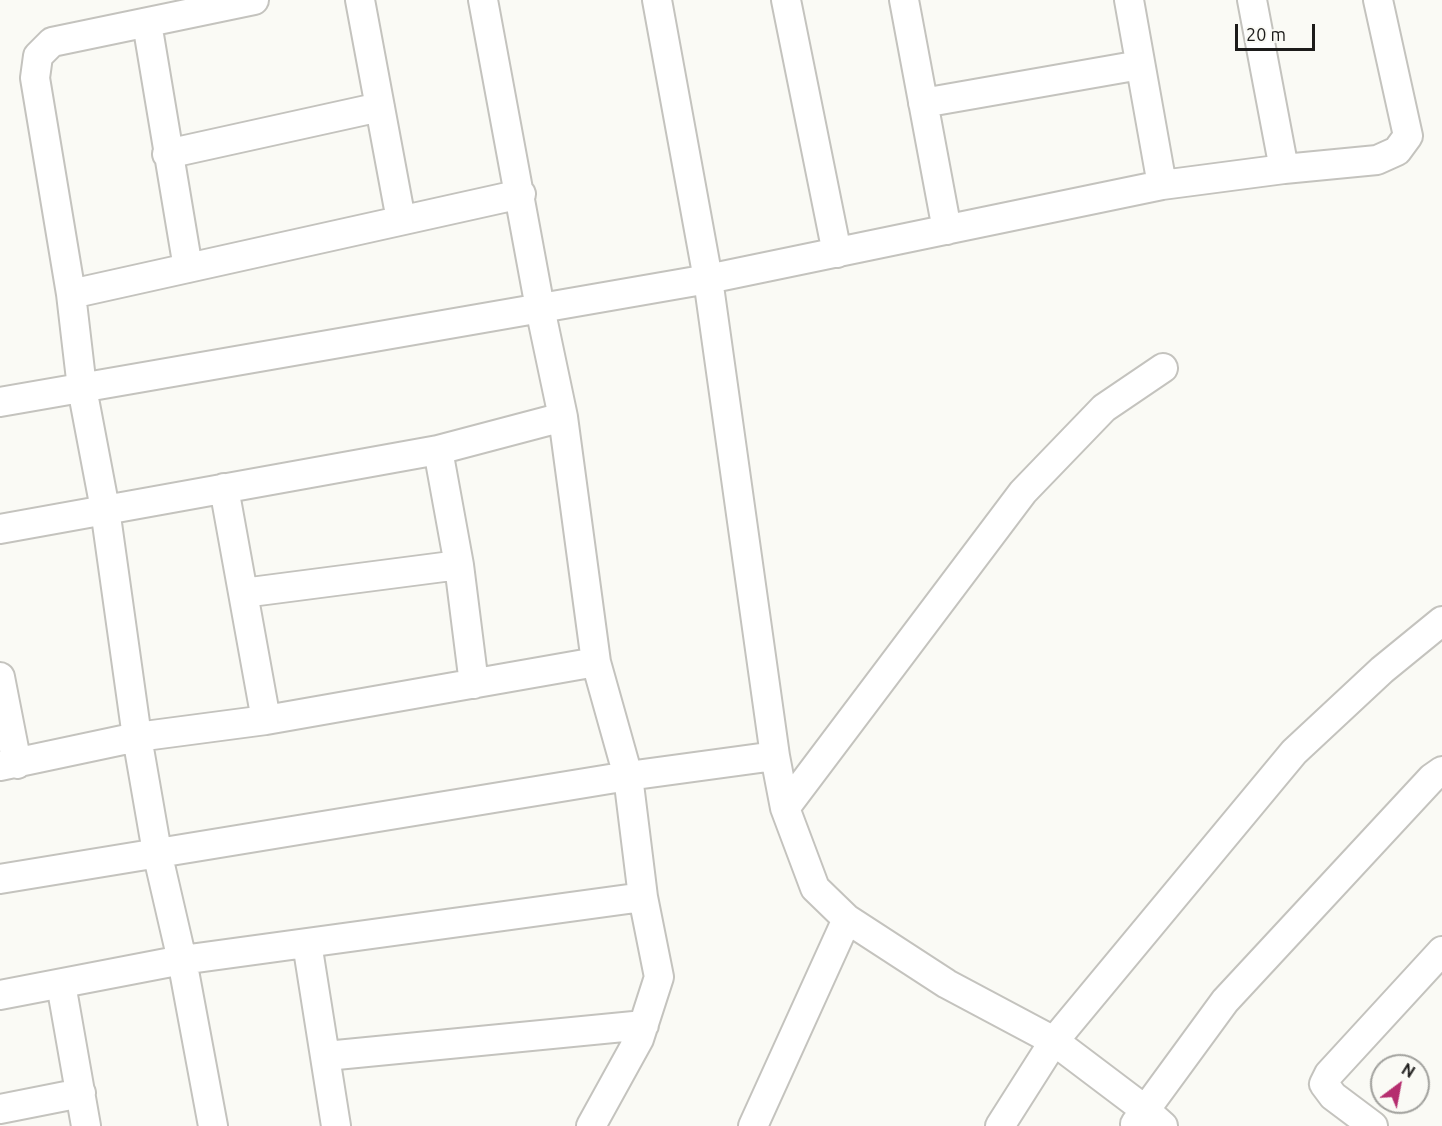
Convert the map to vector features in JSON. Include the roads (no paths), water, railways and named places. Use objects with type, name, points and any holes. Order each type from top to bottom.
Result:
[{"type":"street","points":[[213,1126],[182,960],[157,852],[136,737],[105,509],[82,388],[71,294],[35,78],[38,56],[52,42],[254,0]]},
{"type":"street","points":[[360,0],[401,220]]},
{"type":"street","points":[[483,0],[540,308],[563,417],[596,662],[628,776],[643,897],[659,977],[639,1039],[591,1126]]},
{"type":"street","points":[[657,0],[708,279],[775,756],[785,808],[815,888],[848,919],[947,984],[1054,1041],[1147,1120],[1225,1001],[1432,778],[1442,771]]},
{"type":"street","points":[[786,0],[837,254]]},
{"type":"street","points":[[904,0],[947,231]]},
{"type":"street","points":[[1129,0],[1162,185]]},
{"type":"street","points":[[1252,0],[1284,169]]},
{"type":"street","points":[[0,402],[708,279],[1162,185],[1284,169],[1377,160],[1397,151],[1408,136],[1378,0]]},
{"type":"street","points":[[147,23],[167,154],[188,268]]},
{"type":"street","points":[[923,103],[1140,64]]},
{"type":"street","points":[[167,154],[380,107]]},
{"type":"street","points":[[71,294],[520,194]]},
{"type":"street","points":[[785,808],[1023,492],[1104,408],[1163,368]]},
{"type":"street","points":[[0,529],[438,450],[563,417]]},
{"type":"street","points":[[438,450],[459,565],[474,684]]},
{"type":"street","points":[[224,488],[266,720]]},
{"type":"street","points":[[243,593],[459,565]]},
{"type":"street","points":[[1000,1126],[1054,1041],[1294,752],[1382,670],[1442,621]]},
{"type":"street","points":[[0,677],[8,765],[136,737],[266,720],[596,662]]},
{"type":"street","points":[[0,879],[628,776],[775,756]]},
{"type":"street","points":[[0,994],[182,960],[643,897]]},
{"type":"street","points":[[753,1126],[848,919]]},
{"type":"street","points":[[307,943],[336,1126]]},
{"type":"street","points":[[1373,1126],[1333,1096],[1324,1084],[1329,1074],[1442,951]]},
{"type":"street","points":[[61,984],[86,1126]]},
{"type":"street","points":[[326,1056],[644,1025]]},
{"type":"street","points":[[0,1109],[81,1093]]}]
